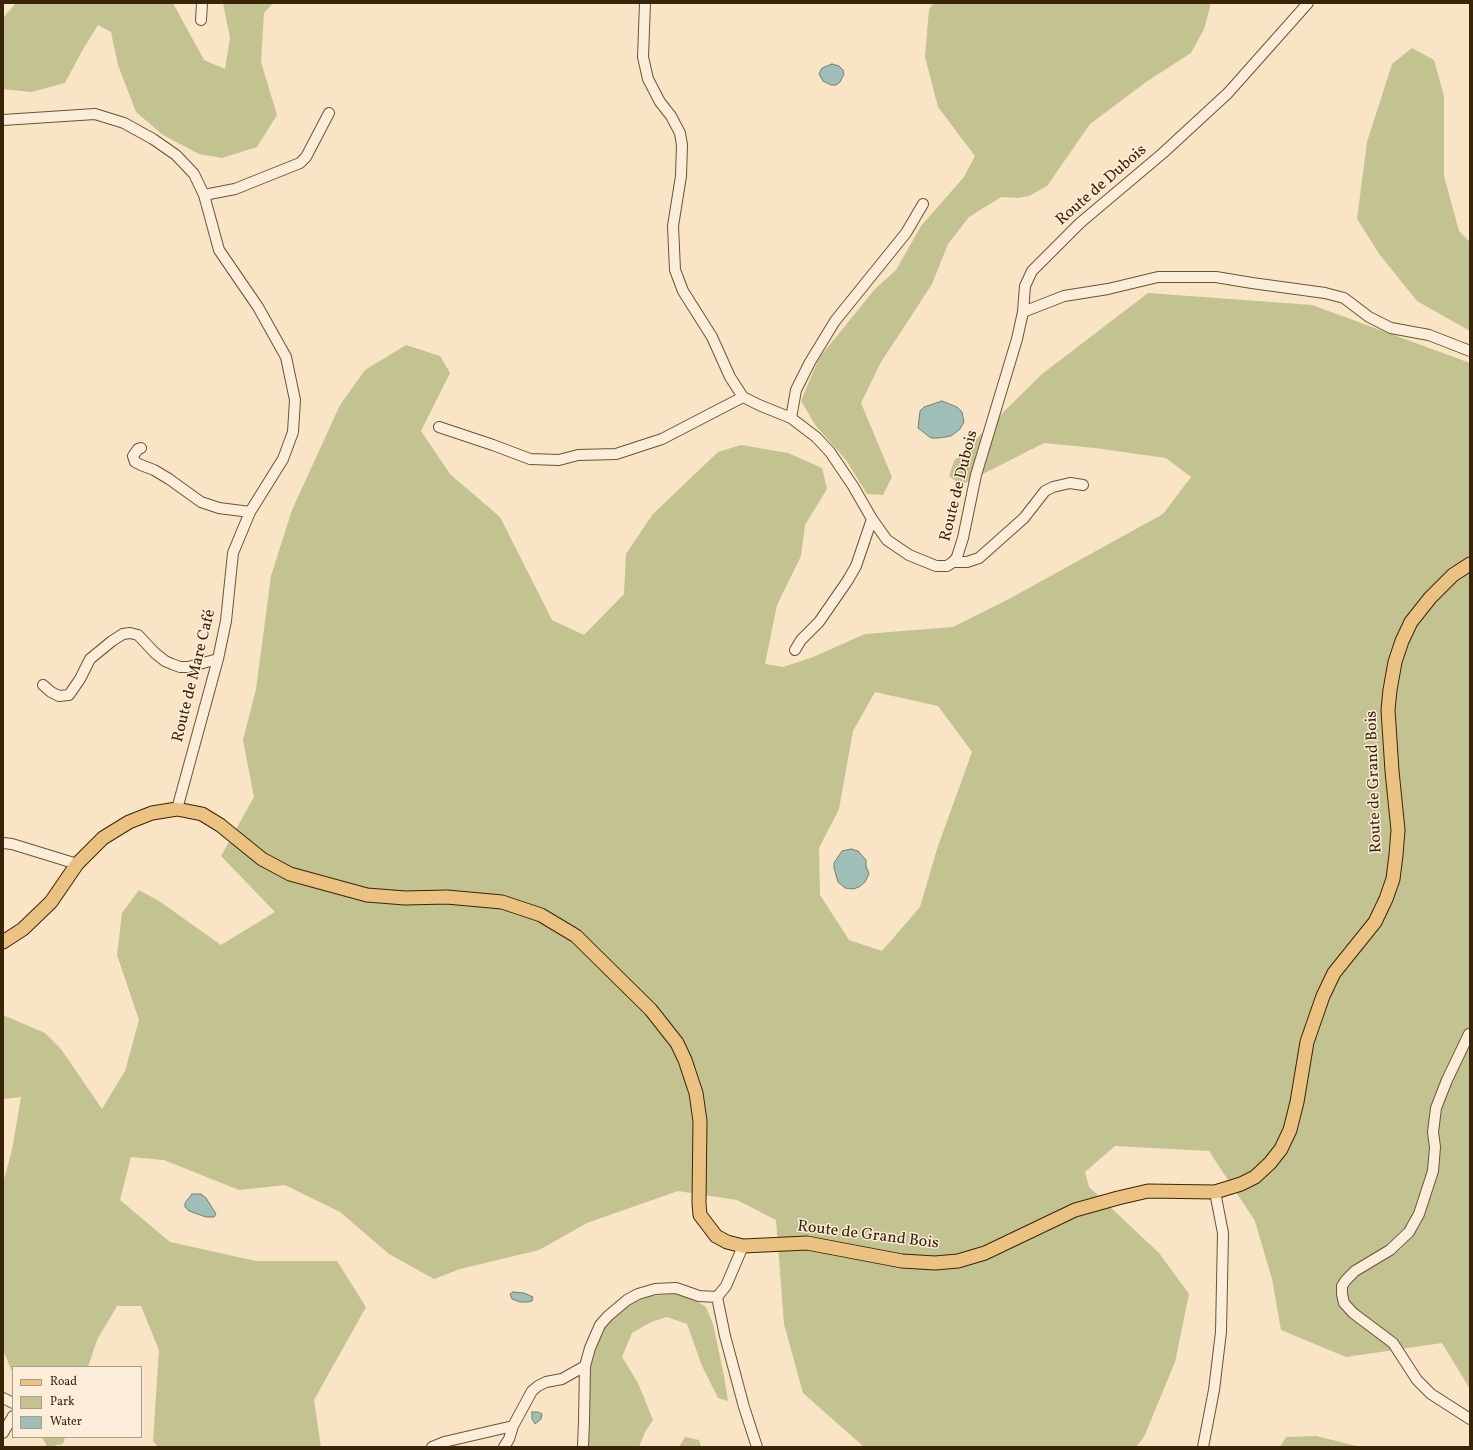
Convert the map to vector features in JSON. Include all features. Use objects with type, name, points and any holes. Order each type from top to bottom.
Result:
[{"type":"main road","name":"Route de Grand Bois","points":[[3,942],[22,929],[51,902],[77,864],[103,838],[129,822],[152,813],[177,809],[202,814],[220,825],[262,859],[290,874],[367,895],[502,902],[541,915],[576,936],[651,1010],[677,1043],[685,1060],[696,1093],[700,1121],[700,1216],[716,1236],[727,1242],[743,1246],[806,1243],[902,1261],[935,1264],[958,1261],[986,1253],[1075,1210],[1118,1198],[1148,1191],[1215,1192],[1241,1184],[1255,1177],[1270,1163],[1281,1149],[1290,1130],[1297,1102],[1307,1042],[1323,996],[1334,973],[1375,922],[1386,899],[1393,879],[1398,830],[1388,710],[1395,662],[1402,641],[1411,622],[1430,598],[1453,575],[1470,564]]},
{"type":"street","points":[[201,20],[202,3]]},
{"type":"street","points":[[439,427],[530,459],[559,460],[578,455],[616,454],[662,439],[743,397],[730,377],[712,337],[683,291],[675,270],[673,226],[681,176],[682,145],[680,133],[671,116],[660,102],[648,79],[643,57],[645,3]]},
{"type":"street","name":"Route de Dubois","points":[[743,397],[791,418],[816,437],[830,452],[887,540],[909,555],[936,566],[948,566],[957,557],[963,538],[976,475],[1017,339],[1023,312],[1025,286],[1032,270],[1080,223],[1163,153],[1228,93],[1308,3]]},
{"type":"street","points":[[204,195],[235,189],[300,163],[306,157],[329,113]]},
{"type":"street","name":"Route de Mare Café","points":[[3,120],[95,114],[124,123],[153,139],[176,155],[194,174],[204,195],[219,250],[258,307],[286,357],[295,400],[293,432],[283,459],[250,512],[233,554],[226,621],[218,659],[177,809]]},
{"type":"street","points":[[791,418],[796,390],[810,362],[835,321],[906,233],[923,204]]},
{"type":"street","points":[[1023,312],[1064,296],[1158,277],[1216,277],[1325,293],[1344,298],[1369,317],[1391,328],[1424,334],[1470,351]]},
{"type":"street","points":[[141,448],[138,449],[133,456],[136,462],[169,479],[201,502],[219,508],[250,512]]},
{"type":"street","points":[[953,562],[967,562],[979,558],[1024,518],[1045,491],[1053,487],[1070,483],[1083,485]]},
{"type":"street","points":[[795,650],[836,598],[853,570],[861,554],[872,519]]},
{"type":"street","points":[[43,685],[51,692],[59,696],[68,695],[80,679],[90,659],[112,641],[124,634],[130,633],[138,635],[165,661],[180,667],[188,667],[218,659]]},
{"type":"street","points":[[3,843],[12,844],[77,864]]},
{"type":"street","points":[[1469,1034],[1447,1080],[1436,1108],[1433,1132],[1435,1147],[1434,1171],[1419,1214],[1409,1232],[1390,1250],[1355,1272],[1346,1280],[1342,1286],[1342,1294],[1344,1303],[1354,1313],[1393,1343],[1417,1380],[1431,1394],[1470,1419]]},
{"type":"street","points":[[1203,1447],[1214,1390],[1221,1332],[1223,1233],[1215,1192]]},
{"type":"street","points":[[717,1297],[726,1286],[743,1246]]},
{"type":"street","points":[[583,1447],[585,1366],[590,1348],[600,1325],[627,1300],[638,1294],[654,1289],[676,1288],[699,1296],[717,1297]]},
{"type":"street","points":[[717,1297],[725,1336],[744,1407],[757,1447]]},
{"type":"street","points":[[504,1447],[509,1439],[513,1426],[532,1391],[546,1382],[562,1379],[585,1366]]},
{"type":"street","points":[[3,1398],[12,1402]]},
{"type":"street","points":[[3,1433],[12,1418]]},
{"type":"street","points":[[432,1447],[444,1442],[513,1426]]},
{"type":"green space","points":[[16,3],[174,3],[204,60],[225,69],[230,38],[223,3],[273,3],[264,13],[261,62],[277,115],[257,147],[222,158],[199,154],[163,135],[136,112],[118,65],[111,32],[98,25],[65,83],[31,92],[3,89],[3,18]]},
{"type":"green space","points":[[934,3],[1211,3],[1204,29],[1191,53],[1146,82],[1090,124],[1047,186],[1029,196],[1018,198],[1001,197],[969,217],[948,244],[932,284],[881,362],[861,403],[892,477],[883,495],[867,494],[846,460],[816,426],[801,401],[819,358],[875,289],[896,270],[921,226],[964,177],[975,156],[938,107],[925,57],[929,9]]},
{"type":"green space","points":[[1412,48],[1434,60],[1444,96],[1444,176],[1459,231],[1470,242],[1470,331],[1417,301],[1380,255],[1357,219],[1367,142],[1392,64]]},
{"type":"green space","points":[[1148,293],[1312,305],[1470,363],[1470,1389],[1442,1343],[1346,1357],[1281,1330],[1272,1279],[1255,1221],[1209,1151],[1115,1146],[1085,1172],[1089,1187],[1159,1253],[1189,1294],[1175,1362],[1144,1437],[1136,1447],[864,1447],[803,1393],[784,1324],[776,1220],[737,1200],[678,1191],[587,1223],[539,1250],[460,1269],[434,1279],[389,1254],[340,1212],[285,1185],[239,1190],[164,1160],[131,1157],[120,1200],[170,1242],[256,1261],[337,1261],[366,1307],[314,1400],[321,1447],[158,1447],[153,1441],[159,1350],[141,1306],[117,1306],[97,1340],[88,1366],[12,1366],[12,1372],[3,1350],[3,1183],[12,1150],[21,1097],[3,1099],[3,1015],[45,1033],[61,1049],[102,1109],[125,1071],[139,1020],[117,955],[122,913],[139,890],[159,901],[221,945],[275,912],[221,856],[254,797],[243,740],[256,689],[271,576],[292,510],[340,405],[365,370],[406,345],[440,356],[450,373],[421,431],[450,474],[500,517],[552,620],[584,635],[624,594],[626,554],[653,514],[718,452],[741,445],[788,453],[822,468],[827,489],[805,525],[801,556],[777,605],[765,664],[783,667],[813,657],[865,634],[953,627],[1009,599],[1163,514],[1191,477],[1166,458],[1095,448],[1044,443],[961,485],[949,476],[954,461],[1042,374]],"holes":[[[875,692],[938,706],[972,752],[937,849],[920,907],[882,951],[849,940],[820,895],[819,848],[839,809],[853,731]]]},
{"type":"green space","points":[[675,1294],[695,1300],[706,1307],[713,1324],[728,1401],[718,1398],[702,1366],[687,1324],[667,1317],[651,1322],[632,1333],[622,1357],[638,1383],[653,1420],[645,1432],[639,1447],[586,1447],[587,1367],[596,1339],[607,1323],[630,1303],[650,1296]]},
{"type":"green space","points":[[1316,1436],[1361,1447],[1280,1447],[1286,1437]]},
{"type":"green space","points":[[685,1437],[699,1440],[701,1447],[679,1447]]},
{"type":"green space","points":[[42,1438],[65,1438],[63,1444],[47,1447]]},
{"type":"water","points":[[832,64],[839,66],[843,70],[844,74],[840,82],[836,85],[831,85],[823,81],[819,74],[822,68]]},
{"type":"water","points":[[942,401],[957,407],[962,412],[964,422],[960,429],[951,436],[931,438],[918,428],[920,411],[924,407]]},
{"type":"water","points":[[851,849],[858,851],[866,860],[866,866],[869,874],[865,882],[859,887],[853,889],[845,888],[838,882],[834,868],[834,863],[842,851]]},
{"type":"water","points":[[192,1194],[201,1194],[206,1198],[216,1214],[214,1217],[206,1217],[189,1211],[185,1207],[185,1203]]},
{"type":"water","points":[[513,1292],[524,1293],[533,1297],[532,1301],[520,1302],[512,1299],[510,1294]]},
{"type":"water","points":[[532,1412],[542,1414],[541,1419],[535,1424],[532,1419]]}]
